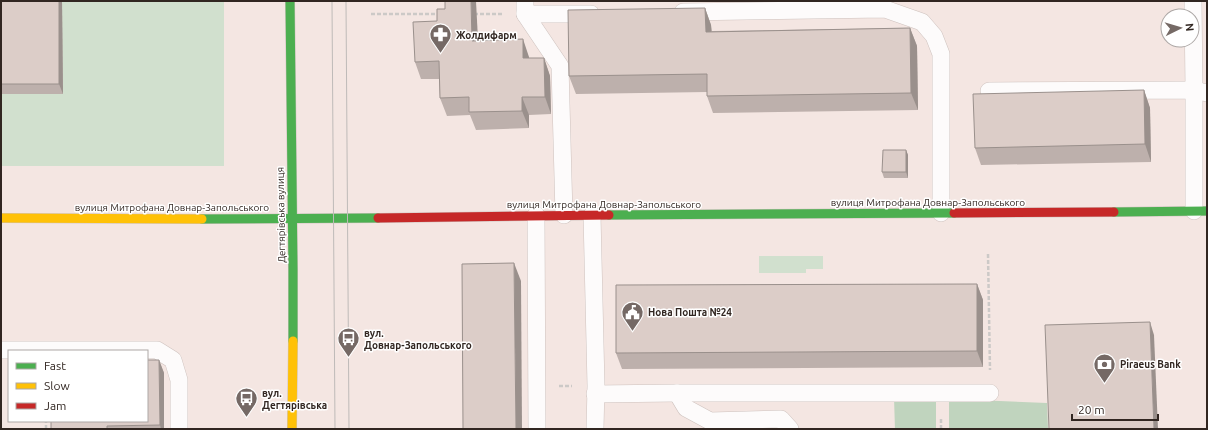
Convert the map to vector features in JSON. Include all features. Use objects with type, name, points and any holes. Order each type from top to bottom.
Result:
[{"type":"street","name":"Дегтярівська вулиця","points":[[290,1],[293,269],[292,429]]},
{"type":"street","name":"вулиця Митрофана Довнар-Запольського","points":[[1,218],[292,219],[536,215],[1200,211]]},
{"type":"lane","points":[[1193,1],[1201,91],[1200,211]]},
{"type":"lane","points":[[664,12],[885,5],[922,22],[934,36],[942,54],[941,213]]},
{"type":"lane","points":[[525,8],[609,13]]},
{"type":"lane","points":[[525,8],[560,66],[564,215]]},
{"type":"lane","points":[[989,91],[1201,91]]},
{"type":"lane","points":[[536,215],[537,429]]},
{"type":"lane","points":[[592,215],[595,429]]},
{"type":"lane","points":[[1,350],[157,350],[173,360],[179,380],[179,429]]},
{"type":"lane","points":[[595,390],[677,393],[990,393]]},
{"type":"lane","points":[[677,393],[686,408],[710,421],[781,419],[790,429]]},
{"type":"path","points":[[371,14],[444,14]]},
{"type":"path","points":[[988,254],[990,393]]},
{"type":"path","points":[[537,386],[595,390]]},
{"type":"green space","points":[[1,1],[224,1],[224,166],[1,166]]},
{"type":"green space","points":[[759,256],[823,256],[823,269],[806,269],[806,273],[759,273]]},
{"type":"green space","points":[[936,396],[936,429],[895,429],[894,398]]},
{"type":"green space","points":[[949,399],[1047,403],[1048,429],[949,429]]},
{"type":"building","points":[[1,1],[59,1],[59,84],[1,84]]},
{"type":"building","points":[[445,1],[471,1],[472,41],[523,39],[523,58],[544,58],[545,97],[522,97],[522,111],[469,112],[469,97],[440,98],[439,61],[415,62],[413,22],[437,21],[437,9],[445,9]]},
{"type":"building","points":[[705,8],[706,32],[910,28],[911,93],[707,96],[707,74],[569,76],[568,10]]},
{"type":"building","points":[[1144,90],[1145,144],[975,148],[973,94]]},
{"type":"building","points":[[883,150],[906,150],[906,172],[882,172]]},
{"type":"building","points":[[514,263],[516,429],[463,429],[462,264]]},
{"type":"building","points":[[977,284],[977,351],[616,353],[616,285]]},
{"type":"building","name":"Piraeus Bank","points":[[1150,322],[1154,429],[1049,429],[1045,325]]},
{"type":"building","points":[[148,360],[159,360],[160,425],[107,426],[107,429],[51,429],[51,422],[148,422]]},
{"type":"tram line","points":[[332,1],[335,429]]},
{"type":"tram line","points":[[346,1],[349,429]]},
{"type":"traffic: fast","points":[[290,1],[293,341]]},
{"type":"traffic: fast","points":[[1114,212],[1207,211]]},
{"type":"traffic: fast","points":[[609,215],[954,213]]},
{"type":"traffic: fast","points":[[202,219],[378,218]]},
{"type":"traffic: slow","points":[[1,218],[202,219]]},
{"type":"traffic: slow","points":[[292,429],[293,341]]},
{"type":"traffic: jam","points":[[954,213],[1114,212]]},
{"type":"traffic: jam","points":[[378,218],[609,215]]},
{"type":"place","name":"Жолдифарм","points":[[440,54]]},
{"type":"place","name":"Нова Пошта №24","points":[[632,332]]},
{"type":"place","name":"вул. Довнар-Запольського","points":[[348,358]]},
{"type":"place","name":"Piraeus Bank","points":[[1104,384]]},
{"type":"place","name":"вул. Дегтярівська","points":[[247,418]]}]
